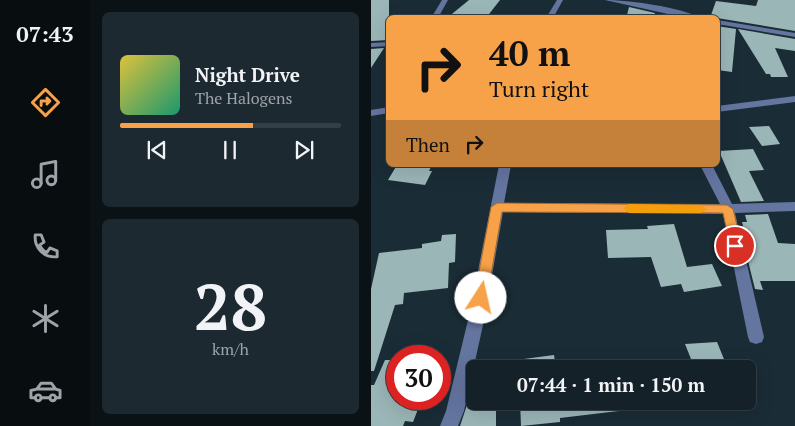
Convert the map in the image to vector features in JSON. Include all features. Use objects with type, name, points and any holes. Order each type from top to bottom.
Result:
[{"type":"street","points":[[436,15],[445,0]]},
{"type":"street","points":[[551,15],[560,0]]},
{"type":"street","points":[[608,0],[685,15]]},
{"type":"street","points":[[720,22],[795,35]]},
{"type":"street","points":[[371,45],[386,44]]},
{"type":"street","points":[[720,109],[795,99]]},
{"type":"street","points":[[371,113],[386,110]]},
{"type":"street","points":[[449,426],[455,411],[477,316],[505,167]]},
{"type":"street","points":[[707,167],[727,209],[756,337]]},
{"type":"street","points":[[497,207],[727,209],[795,206]]},
{"type":"building","points":[[371,0],[389,0],[389,15],[386,15],[386,40],[371,41]]},
{"type":"building","points":[[469,0],[500,0],[488,15],[451,15]]},
{"type":"building","points":[[758,0],[795,0],[795,31],[720,18],[720,15],[711,15],[716,1],[756,6]]},
{"type":"building","points":[[629,7],[655,13],[654,15],[627,15]]},
{"type":"building","points":[[720,26],[736,29],[732,72],[720,70]]},
{"type":"building","points":[[738,29],[795,39],[795,51],[775,48],[788,77],[771,77],[770,74],[766,74]]},
{"type":"building","points":[[384,48],[371,68],[371,49]]},
{"type":"building","points":[[769,126],[780,144],[762,146],[749,127]]},
{"type":"building","points":[[753,149],[764,170],[749,171],[764,201],[741,202],[720,151]]},
{"type":"building","points":[[396,167],[431,167],[429,171],[432,171],[425,185],[388,180]]},
{"type":"building","points":[[768,214],[778,243],[795,244],[795,281],[760,281],[763,290],[755,289],[745,249],[749,249],[742,222],[747,222],[745,215]]},
{"type":"building","points":[[674,224],[687,267],[712,264],[722,286],[684,292],[681,284],[661,287],[651,257],[608,258],[606,230],[648,229],[647,226]]},
{"type":"building","points":[[456,234],[455,262],[449,263],[448,288],[404,293],[403,304],[395,305],[374,371],[371,371],[371,289],[379,253],[422,248],[422,244],[441,241],[442,235]]},
{"type":"building","points":[[717,342],[724,360],[691,360],[685,344]]},
{"type":"building","points":[[554,355],[555,360],[516,360]]},
{"type":"building","points":[[386,360],[386,410],[418,410],[413,422],[405,421],[403,426],[371,426],[371,385],[374,385]]},
{"type":"building","points":[[466,408],[466,410],[496,410],[496,426],[460,426]]},
{"type":"building","points":[[520,410],[627,410],[560,418],[560,422],[521,426]]},
{"type":"slow traffic","points":[[629,208],[701,209]]},
{"type":"route","points":[[481,298],[497,207],[727,209],[735,246]]}]
